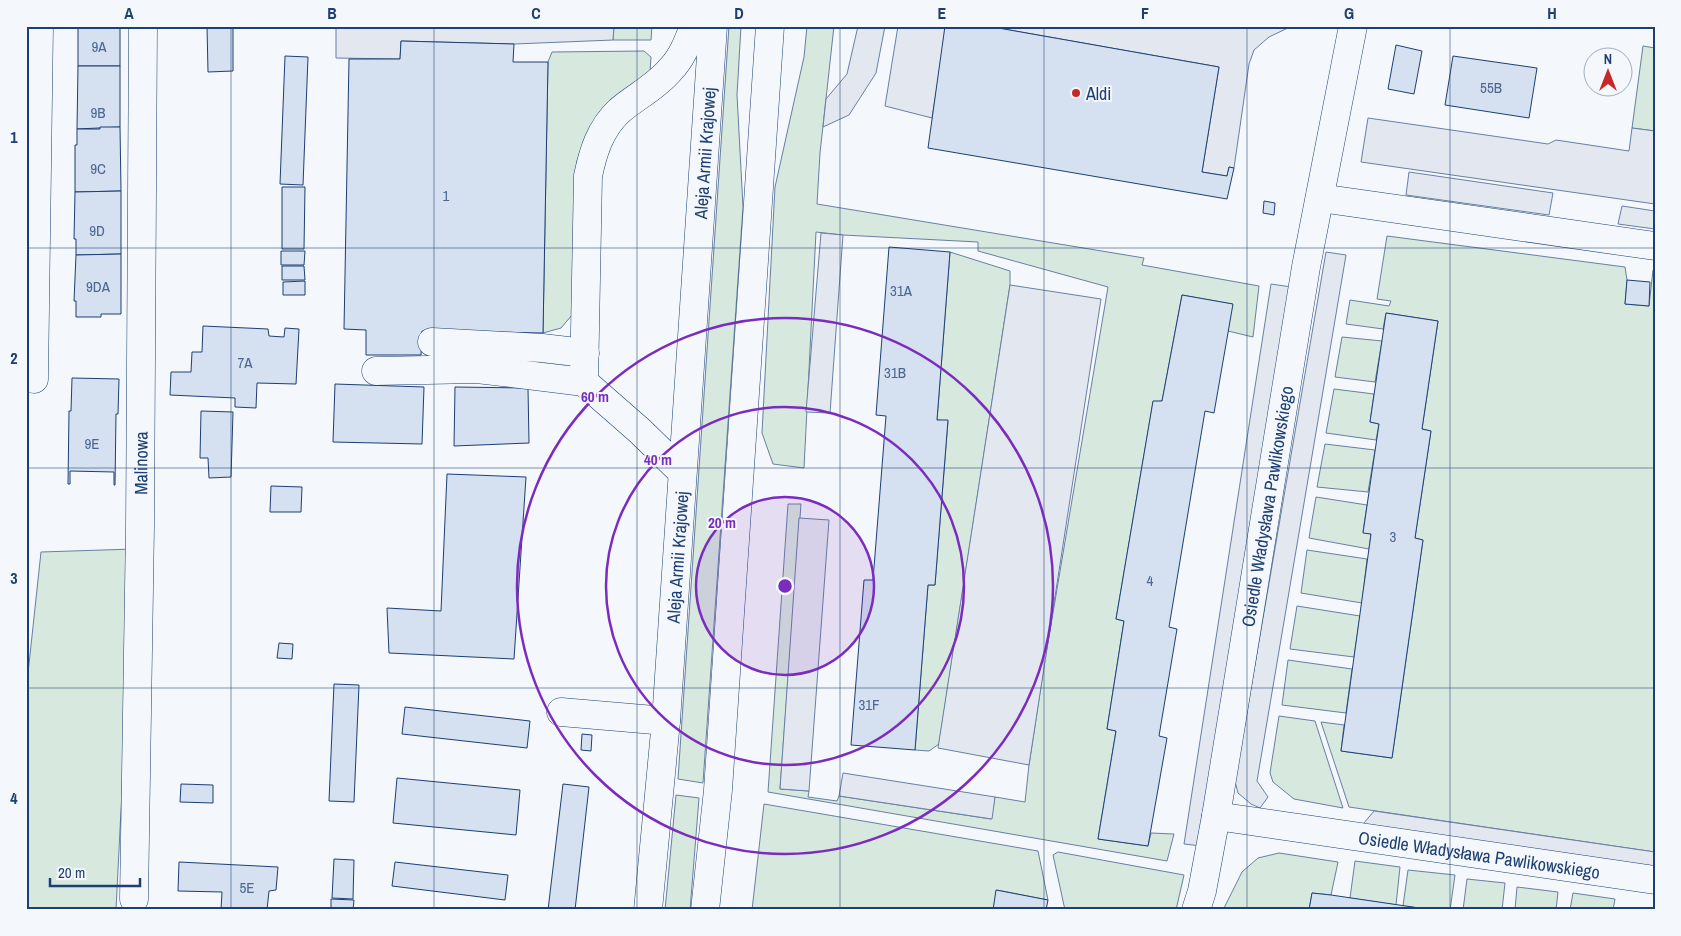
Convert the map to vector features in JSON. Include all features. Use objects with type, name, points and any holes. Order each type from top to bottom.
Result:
[{"type":"street","points":[[34,379],[39,26]]},
{"type":"street","name":"Malinowa","points":[[134,899],[140,527],[143,26]]},
{"type":"street","points":[[584,382],[588,176],[592,158],[599,139],[608,124],[619,111],[659,81],[670,70],[686,46],[694,26]]},
{"type":"street","name":"Aleja Armii Krajowej","points":[[648,910],[666,720],[713,26]]},
{"type":"street","points":[[705,910],[718,790],[770,26]]},
{"type":"street","name":"Osiedle Władysława Pawlikowskiego","points":[[1196,910],[1202,891],[1216,816],[1306,267],[1353,26]]},
{"type":"street","points":[[1320,198],[1655,246]]},
{"type":"street","points":[[432,342],[542,348],[585,354]]},
{"type":"street","points":[[376,371],[478,369],[584,382],[640,431],[682,472]]},
{"type":"street","points":[[561,712],[666,720]]},
{"type":"street","name":"Osiedle Władysława Pawlikowskiego","points":[[1216,816],[1655,880]]},
{"type":"shaded area","points":[[336,26],[614,26],[613,40],[514,44],[401,41],[400,59],[336,58]]},
{"type":"shaded area","points":[[614,26],[652,26],[651,40],[613,40]]},
{"type":"shaded area","points":[[729,26],[741,26],[737,95],[743,207],[703,783],[678,779]]},
{"type":"shaded area","points":[[807,26],[834,26],[820,153],[817,204],[1144,258],[1142,265],[1259,286],[1253,337],[1228,331],[1232,304],[1182,295],[1162,401],[1153,402],[1116,619],[1124,621],[1107,729],[1116,731],[1098,839],[1148,846],[1151,833],[1174,834],[1167,861],[768,792],[788,504],[801,504],[780,789],[809,791],[808,797],[837,801],[839,796],[991,819],[995,797],[1025,802],[1043,672],[1108,287],[978,251],[978,242],[816,232],[804,468],[773,464],[762,433],[775,187],[804,57]]},
{"type":"shaded area","points":[[858,26],[885,26],[876,73],[849,115],[823,127],[826,99],[847,74]]},
{"type":"shaded area","points":[[898,26],[947,26],[932,118],[885,106]]},
{"type":"shaded area","points":[[987,26],[1292,26],[1269,37],[1254,50],[1249,64],[1234,168],[1229,167],[1227,176],[1202,172],[1219,67]]},
{"type":"shaded area","points":[[1643,46],[1655,48],[1655,131],[1632,128]]},
{"type":"shaded area","points":[[644,51],[651,57],[650,72],[591,128],[577,161],[572,315],[561,328],[543,333],[548,62],[552,52]]},
{"type":"shaded area","points":[[1368,118],[1548,144],[1556,140],[1629,151],[1632,128],[1655,131],[1655,204],[1361,162]]},
{"type":"shaded area","points":[[1409,172],[1553,193],[1549,215],[1406,195]]},
{"type":"shaded area","points":[[1622,206],[1655,211],[1655,229],[1618,224]]},
{"type":"shaded area","points":[[821,233],[843,235],[830,413],[806,412]]},
{"type":"shaded area","points":[[1387,236],[1625,267],[1627,280],[1625,304],[1649,306],[1653,270],[1655,270],[1655,852],[1349,807],[1321,722],[1344,725],[1341,751],[1392,758],[1423,540],[1415,538],[1431,431],[1422,429],[1438,321],[1386,313],[1383,329],[1346,324],[1350,300],[1389,306],[1391,301],[1377,299]]},
{"type":"shaded area","points":[[950,252],[1010,271],[1010,285],[939,744],[929,751],[915,750],[928,585],[935,585],[948,421],[937,420]]},
{"type":"shaded area","points":[[1326,252],[1346,255],[1257,781],[1268,797],[1260,808],[1251,804],[1238,793],[1235,781]]},
{"type":"shaded area","points":[[1271,284],[1298,288],[1202,846],[1184,844]]},
{"type":"shaded area","points":[[1010,285],[1101,299],[1029,765],[938,748]]},
{"type":"shaded area","points":[[1342,337],[1382,341],[1375,382],[1335,377]]},
{"type":"shaded area","points":[[1334,389],[1374,394],[1370,422],[1379,424],[1376,440],[1326,433]]},
{"type":"shaded area","points":[[1325,444],[1375,450],[1368,492],[1317,487]]},
{"type":"shaded area","points":[[1316,497],[1367,505],[1363,532],[1371,534],[1369,549],[1309,538]]},
{"type":"shaded area","points":[[799,518],[829,520],[809,791],[780,789]]},
{"type":"shaded area","points":[[134,549],[116,910],[26,910],[26,692],[41,552]]},
{"type":"shaded area","points":[[1307,550],[1367,559],[1362,603],[1301,593]]},
{"type":"shaded area","points":[[1297,606],[1360,616],[1354,657],[1290,649]]},
{"type":"shaded area","points":[[1288,660],[1352,669],[1346,713],[1282,705]]},
{"type":"shaded area","points":[[1279,716],[1315,721],[1343,808],[1294,799],[1273,782],[1270,773]]},
{"type":"shaded area","points":[[843,773],[995,797],[992,819],[839,796]]},
{"type":"shaded area","points":[[676,795],[699,798],[690,910],[665,910]]},
{"type":"shaded area","points":[[764,804],[1038,851],[1048,900],[997,890],[993,910],[752,910]]},
{"type":"shaded area","points":[[1374,811],[1655,852],[1655,873],[1358,830]]},
{"type":"shaded area","points":[[1058,852],[1184,875],[1176,910],[1120,910],[1110,908],[1110,910],[1065,910],[1053,855]]},
{"type":"shaded area","points":[[1279,853],[1338,862],[1331,895],[1312,893],[1309,910],[1223,910],[1242,872],[1258,858]]},
{"type":"shaded area","points":[[1355,861],[1400,867],[1396,905],[1350,898]]},
{"type":"shaded area","points":[[1408,870],[1455,875],[1450,910],[1403,906]]},
{"type":"shaded area","points":[[1467,879],[1505,883],[1502,910],[1463,910]]},
{"type":"shaded area","points":[[1517,887],[1558,892],[1556,910],[1515,910]]},
{"type":"shaded area","points":[[1573,893],[1615,899],[1613,910],[1570,910]]},
{"type":"building","points":[[78,26],[120,26],[120,66],[78,66]]},
{"type":"building","points":[[207,26],[233,26],[233,71],[208,72]]},
{"type":"building","name":"Aldi","points":[[945,26],[987,26],[1219,67],[1202,172],[1227,176],[1229,167],[1234,168],[1227,199],[928,148]]},
{"type":"building","points":[[401,41],[514,44],[513,62],[548,62],[543,333],[422,331],[421,355],[366,355],[366,330],[344,329],[349,59],[400,59]]},
{"type":"building","points":[[1396,45],[1422,51],[1414,94],[1388,89]]},
{"type":"building","points":[[285,56],[308,57],[303,185],[280,184]]},
{"type":"building","points":[[1453,56],[1537,68],[1529,118],[1445,105]]},
{"type":"building","points":[[78,66],[120,66],[120,127],[77,129]]},
{"type":"building","points":[[100,127],[120,127],[121,191],[75,192],[77,129],[100,129]]},
{"type":"building","points":[[282,187],[305,187],[304,249],[282,249]]},
{"type":"building","points":[[121,191],[121,254],[76,255],[76,239],[74,239],[75,192]]},
{"type":"building","points":[[1264,201],[1275,203],[1274,215],[1263,213]]},
{"type":"building","points":[[889,247],[950,252],[937,420],[948,420],[935,585],[928,585],[915,750],[851,745],[864,580],[873,580],[886,416],[876,415]]},
{"type":"building","points":[[281,251],[305,251],[304,265],[281,265]]},
{"type":"building","points":[[121,254],[121,314],[101,314],[101,317],[76,317],[76,301],[74,301],[76,255]]},
{"type":"building","points":[[282,266],[304,266],[305,280],[282,280]]},
{"type":"building","points":[[1627,280],[1650,282],[1649,306],[1625,304]]},
{"type":"building","points":[[305,281],[305,295],[283,295],[283,282]]},
{"type":"building","points":[[1182,295],[1233,304],[1214,413],[1205,411],[1169,627],[1177,629],[1159,736],[1167,738],[1148,846],[1098,839],[1116,731],[1107,729],[1124,621],[1116,619],[1153,401],[1162,401]]},
{"type":"building","points":[[1386,313],[1438,321],[1422,429],[1431,431],[1415,538],[1423,540],[1392,758],[1341,751],[1371,534],[1363,533],[1379,424],[1370,422]]},
{"type":"building","points":[[203,326],[268,329],[269,336],[284,337],[285,328],[299,329],[296,384],[257,383],[256,408],[235,407],[235,398],[170,395],[171,372],[191,372],[192,352],[202,352]]},
{"type":"building","points":[[72,378],[119,379],[118,414],[116,414],[115,485],[114,472],[70,471],[70,484],[68,484],[69,411],[71,411]]},
{"type":"building","points":[[335,384],[424,387],[422,444],[333,442]]},
{"type":"building","points":[[455,387],[528,388],[529,443],[454,446]]},
{"type":"building","points":[[201,411],[233,412],[231,477],[209,478],[208,458],[200,458]]},
{"type":"building","points":[[447,474],[526,477],[514,659],[389,653],[387,608],[441,611]]},
{"type":"building","points":[[271,486],[302,487],[301,512],[270,512]]},
{"type":"building","points":[[279,643],[293,644],[292,659],[277,658]]},
{"type":"building","points":[[334,684],[359,685],[354,802],[329,801]]},
{"type":"building","points":[[405,707],[530,721],[527,748],[402,734]]},
{"type":"building","points":[[582,734],[592,735],[591,751],[581,750]]},
{"type":"building","points":[[397,778],[520,790],[516,835],[393,823]]},
{"type":"building","points":[[181,784],[213,785],[213,803],[180,802]]},
{"type":"building","points":[[563,784],[589,787],[575,910],[548,910]]},
{"type":"building","points":[[334,859],[354,860],[353,899],[332,898]]},
{"type":"building","points":[[179,862],[278,867],[276,890],[269,891],[267,910],[221,910],[222,892],[178,891]]},
{"type":"building","points":[[395,862],[508,875],[505,900],[392,886]]},
{"type":"building","points":[[996,890],[1048,900],[1046,910],[993,910]]},
{"type":"building","points":[[1312,893],[1331,895],[1433,910],[1309,910]]},
{"type":"building","points":[[331,899],[354,900],[353,910],[331,910]]},
{"type":"place","name":"Aldi","points":[[1076,93]]}]
